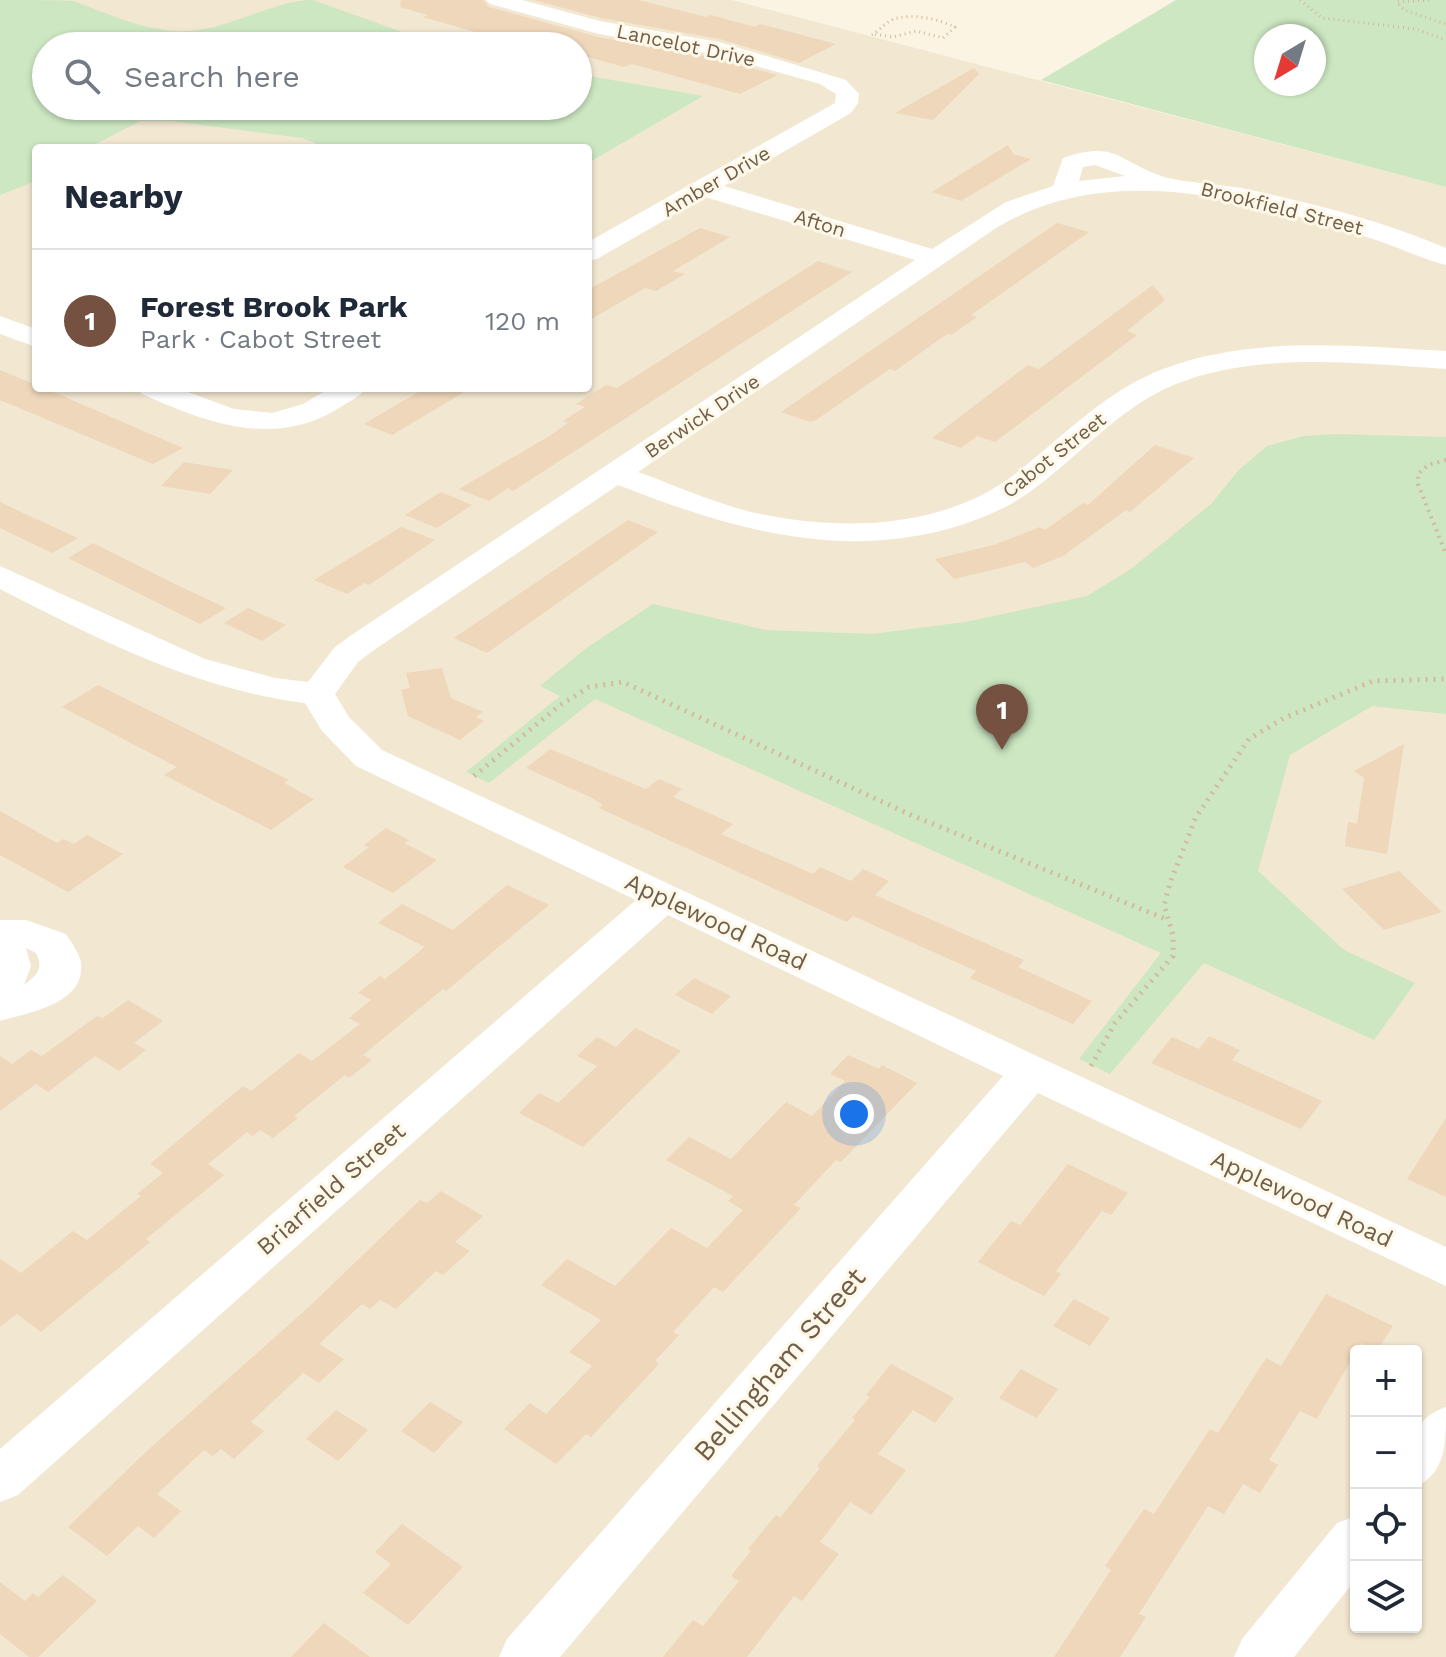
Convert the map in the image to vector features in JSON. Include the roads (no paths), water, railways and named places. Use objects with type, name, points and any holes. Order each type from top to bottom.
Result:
[{"type":"street","name":"Lancelot Drive","points":[[497,0],[599,27],[719,49],[828,79],[857,96]]},
{"type":"street","name":"Amber Drive","points":[[592,251],[857,96]]},
{"type":"street","points":[[1064,191],[1072,163],[1084,158],[1110,158],[1157,184]]},
{"type":"street","name":"Brookfield Street","points":[[1113,184],[1213,189],[1262,199],[1380,232],[1446,257]]},
{"type":"street","name":"Berwick Drive","points":[[317,694],[346,655],[362,643],[1010,209],[1064,191],[1113,184]]},
{"type":"street","name":"Afton","points":[[703,188],[936,258]]},
{"type":"street","points":[[0,324],[32,337]]},
{"type":"street","name":"Cabot Street","points":[[616,474],[722,514],[755,522],[809,531],[893,529],[947,519],[1001,497],[1023,483],[1125,398],[1175,374],[1240,359],[1280,355],[1446,360]]},
{"type":"street","points":[[162,392],[224,418],[247,422],[281,420],[314,410],[344,392]]},
{"type":"street","points":[[6,585],[181,663],[253,684],[317,694]]},
{"type":"street","name":"Applewood Road","points":[[317,694],[335,723],[369,758],[1446,1268]]},
{"type":"street","name":"Briarfield Street","points":[[0,1480],[663,898]]},
{"type":"street","points":[[0,933],[26,933],[52,944],[61,962],[58,979],[38,996],[0,1007]]},
{"type":"street","points":[[0,941],[10,956],[11,968],[0,991]]},
{"type":"street","name":"Bellingham Street","points":[[526,1657],[1033,1071]]},
{"type":"street","points":[[1422,1458],[1446,1428]]},
{"type":"street","points":[[1261,1657],[1350,1546]]},
{"type":"place","name":"Forest Brook Park","points":[[1002,750]]}]
